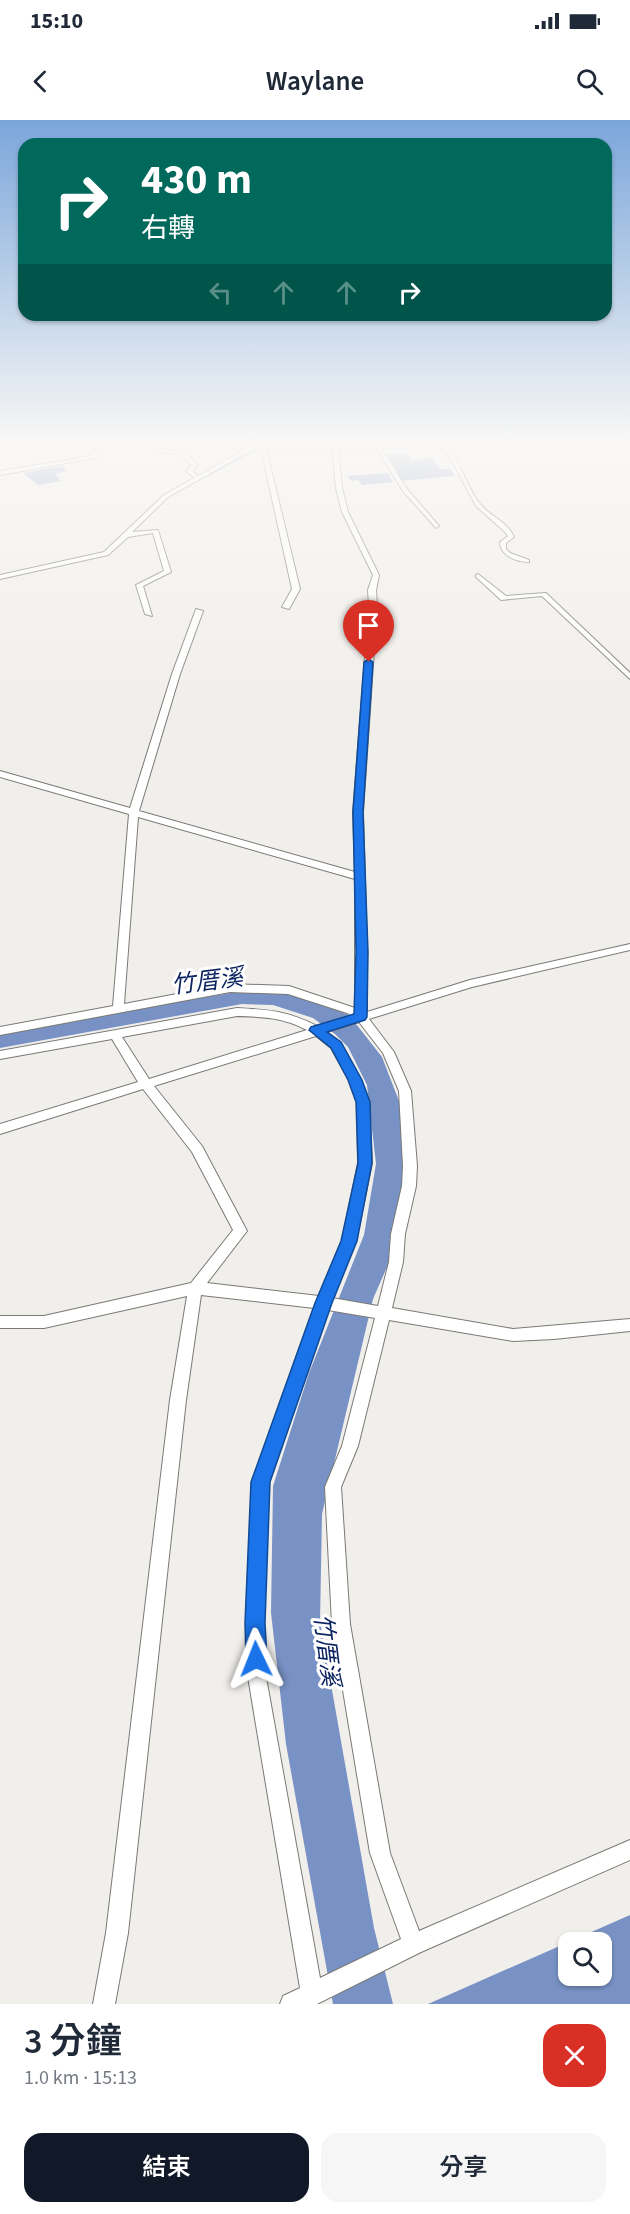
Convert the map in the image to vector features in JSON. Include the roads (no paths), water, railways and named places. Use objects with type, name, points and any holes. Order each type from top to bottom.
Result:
[{"type":"street","points":[[0,577],[97,556],[114,547],[131,530]]},
{"type":"street","points":[[283,530],[296,588],[286,607]]},
{"type":"street","points":[[354,530],[376,575],[372,590],[373,606],[358,812],[361,1017]]},
{"type":"street","points":[[508,530],[511,537],[503,542],[503,549],[508,554],[527,561]]},
{"type":"street","points":[[126,535],[156,531],[166,561],[168,572],[139,585],[149,614]]},
{"type":"street","points":[[478,576],[504,598],[544,594],[630,677]]},
{"type":"street","points":[[118,1009],[134,812],[199,611]]},
{"type":"street","points":[[0,774],[360,877]]},
{"type":"street","points":[[0,1129],[470,984],[630,947]]},
{"type":"street","points":[[0,1031],[230,988],[264,988],[289,990],[351,1010],[361,1017],[388,1052],[405,1091],[410,1148],[409,1186],[398,1234],[396,1262],[382,1314],[371,1371],[351,1446],[333,1487],[341,1624],[380,1853],[413,1944]]},
{"type":"street","points":[[0,1055],[246,1011],[287,1017],[316,1030],[336,1045],[355,1080],[363,1102],[365,1163],[349,1241],[260,1482],[255,1623],[257,1677],[312,1995]]},
{"type":"street","points":[[104,2004],[117,1933],[178,1400],[195,1288],[240,1231],[197,1149],[145,1083],[114,1033]]},
{"type":"street","points":[[0,1322],[44,1322],[195,1288],[327,1304],[513,1335],[630,1325]]},
{"type":"street","points":[[291,2004],[413,1944],[630,1850]]},
{"type":"water","points":[[248,990],[290,992],[349,1015],[382,1057],[399,1101],[408,1157],[394,1251],[373,1299],[322,1514],[320,1622],[374,1928],[393,2004],[333,2004],[286,1744],[271,1613],[273,1486],[309,1373],[364,1235],[376,1164],[367,1085],[348,1047],[335,1034],[313,1018],[273,1005],[242,1004],[0,1048],[0,1032]]},
{"type":"water","points":[[630,1915],[630,2004],[428,2004],[558,1946],[558,1986],[612,1986],[612,1932],[592,1932]]},
{"type":"waterway","points":[[110,552],[123,541]]},
{"type":"water label","name":"竹厝溪","points":[[207,981]]},
{"type":"water label","name":"竹厝溪","points":[[327,1650]]}]
